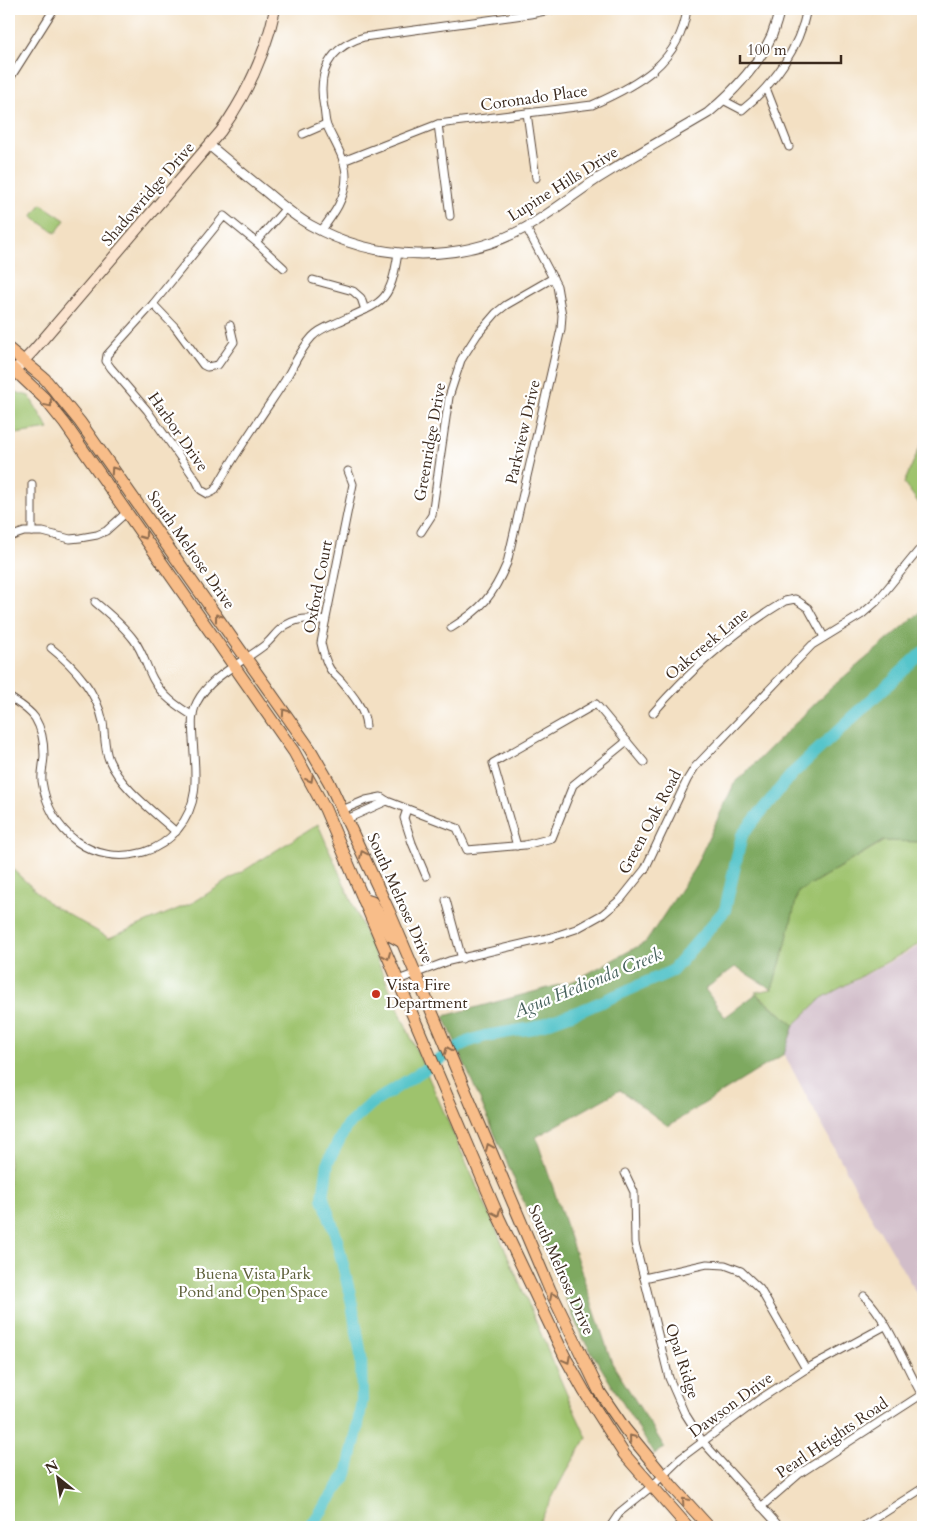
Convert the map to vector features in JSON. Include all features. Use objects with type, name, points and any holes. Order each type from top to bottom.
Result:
[{"type":"main road","name":"Shadowridge Drive","points":[[11,371],[24,360],[209,146],[235,110],[256,70],[276,9]]},
{"type":"main road","name":"South Melrose Drive","points":[[9,349],[45,378],[80,422],[310,749],[345,814],[416,973],[550,1290],[599,1392],[625,1429],[708,1527]]},
{"type":"main road","name":"South Melrose Drive","points":[[11,371],[44,398],[65,424],[294,752],[311,781],[325,809],[499,1218],[566,1357],[584,1391],[624,1454],[688,1527]]},
{"type":"main road","points":[[363,899],[372,902],[391,936],[402,942]]},
{"type":"street","points":[[9,80],[54,9]]},
{"type":"street","points":[[322,231],[340,206],[345,188],[344,161],[326,124],[321,86],[324,72],[336,51],[354,40],[364,37],[555,9]]},
{"type":"street","name":"Coronado Place","points":[[344,161],[438,124],[592,105],[637,84],[658,67],[674,46],[685,26],[687,9]]},
{"type":"street","name":"Lupine Hills Drive","points":[[209,146],[302,220],[352,244],[385,252],[398,253],[423,254],[469,250],[526,228],[598,179],[708,113],[723,100],[754,65],[772,36],[780,9]]},
{"type":"street","points":[[723,100],[742,110],[766,88],[786,63],[801,31],[807,9]]},
{"type":"street","points":[[766,88],[789,147]]},
{"type":"street","points":[[527,113],[536,178]]},
{"type":"street","points":[[303,134],[326,124]]},
{"type":"street","points":[[438,124],[450,216]]},
{"type":"street","points":[[256,242],[286,208]]},
{"type":"street","name":"Harbor Drive","points":[[284,268],[224,216],[153,304],[108,355],[106,361],[147,410],[201,490],[208,494],[218,486],[291,370],[302,349],[313,336],[322,328],[365,310],[386,297],[393,281],[398,253]]},
{"type":"street","name":"Parkview Drive","points":[[451,628],[473,615],[486,601],[498,584],[507,563],[561,329],[561,301],[557,286],[526,228]]},
{"type":"street","name":"Greenridge Drive","points":[[421,532],[432,515],[449,397],[461,360],[477,335],[496,313],[506,305],[553,278]]},
{"type":"street","points":[[313,280],[353,291],[361,298],[365,310]]},
{"type":"street","points":[[153,304],[175,327],[207,367],[218,365],[234,342],[230,325]]},
{"type":"street","name":"Oxford Court","points":[[348,471],[353,484],[321,643],[325,661],[361,708],[366,726]]},
{"type":"street","points":[[32,484],[32,532]]},
{"type":"street","points":[[9,537],[32,532],[44,532],[70,538],[97,535],[106,531],[127,512]]},
{"type":"street","name":"Green Oak Road","points":[[398,980],[449,961],[552,937],[576,929],[603,914],[621,899],[645,869],[695,767],[812,645],[861,615],[877,601],[918,551]]},
{"type":"street","name":"Oakcreek Lane","points":[[653,713],[694,669],[728,640],[766,612],[785,601],[795,600],[808,608],[824,638]]},
{"type":"street","points":[[95,602],[117,620],[134,640],[147,663],[152,678],[162,692],[175,705],[193,716]]},
{"type":"street","points":[[9,696],[26,708],[35,719],[41,735],[44,756],[42,781],[48,806],[57,823],[84,848],[109,856],[123,856],[146,852],[158,846],[176,832],[184,823],[193,803],[196,782],[192,724],[197,702],[201,696],[212,683],[266,644],[283,627],[300,619],[316,618],[325,621]]},
{"type":"street","points":[[51,648],[66,660],[84,681],[91,693],[102,720],[108,758],[120,780],[176,832]]},
{"type":"street","points":[[517,846],[493,763],[596,704],[644,762]]},
{"type":"street","points":[[345,814],[387,801],[457,828],[467,850],[517,846],[552,838],[573,785],[627,741]]},
{"type":"street","points":[[407,809],[404,818],[426,876]]},
{"type":"street","points":[[446,900],[462,959]]},
{"type":"street","name":"Opal Ridge","points":[[625,1173],[634,1192],[635,1243],[669,1378],[684,1412],[704,1442],[780,1527]]},
{"type":"street","points":[[644,1278],[707,1264],[725,1265],[741,1271],[760,1289],[806,1369]]},
{"type":"street","points":[[864,1296],[871,1302],[885,1326],[922,1396]]},
{"type":"street","name":"Dawson Drive","points":[[610,1527],[620,1512],[651,1487],[681,1458],[760,1399],[806,1369],[885,1326]]},
{"type":"street","name":"Pearl Heights Road","points":[[761,1507],[799,1474],[922,1396]]},
{"type":"street","points":[[862,1527],[923,1488]]},
{"type":"shaded area","points":[[923,944],[923,1304],[868,1211],[784,1054],[794,1025],[822,998]]},
{"type":"green space","points":[[41,204],[65,220],[56,233],[32,217]]},
{"type":"green space","points":[[12,391],[29,396],[49,429],[9,435],[9,394]]},
{"type":"green space","points":[[923,440],[923,509],[904,483]]},
{"type":"green space","points":[[923,610],[923,842],[883,841],[798,892],[784,951],[772,989],[735,967],[705,989],[725,1017],[756,994],[794,1025],[784,1054],[668,1126],[620,1090],[536,1137],[612,1363],[665,1448],[654,1454],[581,1335],[444,1016],[574,981],[646,942],[694,869],[734,784],[832,687]]},
{"type":"green space","name":"Buena Vista Park Pond and Open Space","points":[[318,824],[587,1438],[563,1477],[537,1527],[9,1527],[9,866],[50,904],[109,938],[194,902]]},
{"type":"green space","points":[[884,841],[923,842],[923,942],[822,998],[794,1025],[755,992],[772,989],[784,951],[798,892]]},
{"type":"waterway","name":"Agua Hedionda Creek","points":[[308,1527],[313,1523],[347,1474],[362,1400],[361,1355],[351,1299],[336,1236],[323,1198],[328,1162],[346,1127],[371,1104],[467,1042],[485,1036],[533,1028],[585,1009],[672,971],[725,910],[742,835],[792,774],[923,652]]},
{"type":"place","name":"Vista Fire Department","points":[[376,994]]}]
